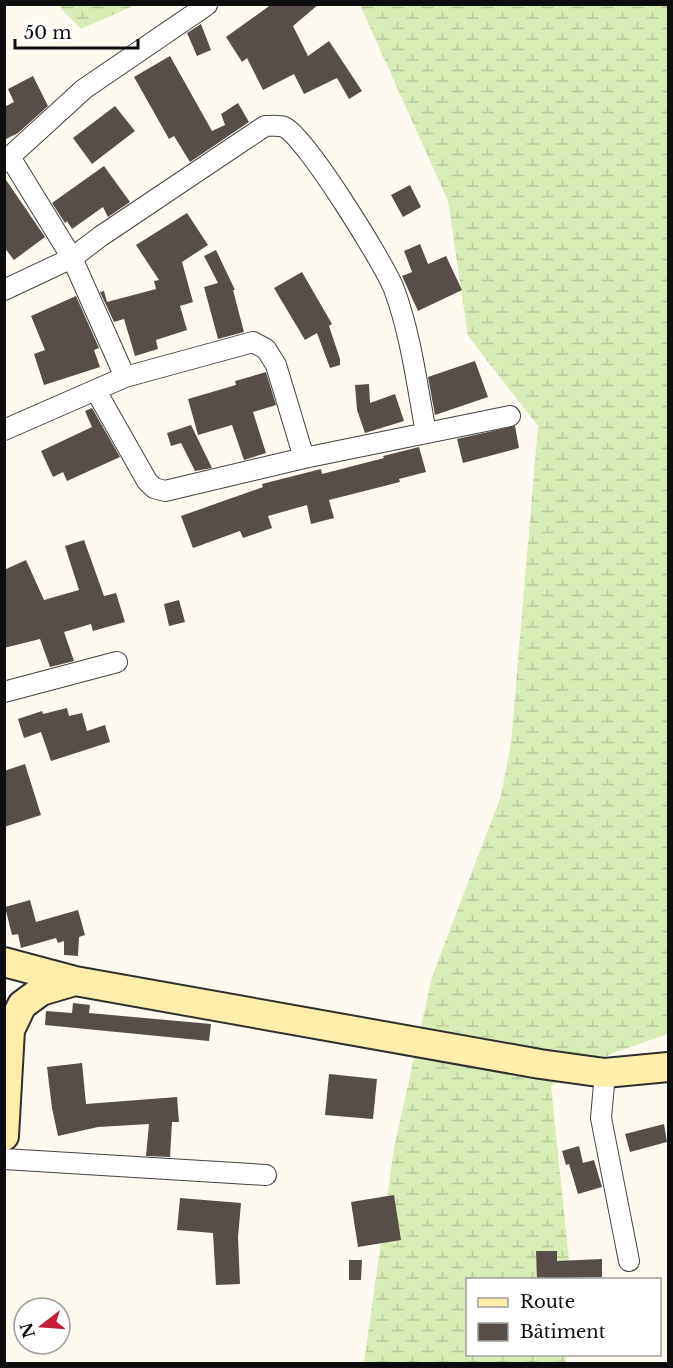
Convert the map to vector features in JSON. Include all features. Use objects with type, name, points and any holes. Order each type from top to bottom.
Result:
[{"type":"street","points":[[125,377],[72,258],[7,159],[84,89],[207,5]]},
{"type":"street","points":[[4,290],[72,258],[101,236],[266,126],[284,127],[297,137],[335,189],[393,287],[405,323],[426,433]]},
{"type":"street","points":[[4,430],[125,377],[253,342],[266,349],[276,365],[304,458]]},
{"type":"street","points":[[96,391],[147,481],[154,488],[165,491],[304,458],[510,416]]},
{"type":"street","points":[[4,692],[117,662]]},
{"type":"street","points":[[4,962],[75,981],[540,1064],[605,1072],[669,1067]]},
{"type":"street","points":[[4,1136],[10,1030],[22,1005],[41,991],[75,981]]},
{"type":"street","points":[[605,1072],[601,1118],[629,1261]]},
{"type":"street","points":[[4,1159],[266,1175]]},
{"type":"green space","points":[[58,5],[135,5],[81,29]]},
{"type":"green space","points":[[360,5],[668,5],[668,1034],[613,1053],[551,1086],[571,1278],[466,1278],[466,1356],[567,1356],[565,1363],[364,1363],[394,1148],[432,977],[501,796],[511,743],[538,426],[468,336],[448,201]]},
{"type":"building","points":[[272,4],[319,4],[293,26],[308,56],[329,41],[362,91],[349,99],[337,78],[304,94],[294,74],[263,90],[247,58],[242,62],[226,37]]},
{"type":"building","points":[[201,24],[211,50],[197,56],[187,33]]},
{"type":"building","points":[[170,56],[212,131],[225,125],[221,114],[238,103],[249,122],[190,162],[174,136],[169,139],[134,77]]},
{"type":"building","points":[[33,76],[48,106],[18,133],[4,140],[4,107],[14,102],[8,89]]},
{"type":"building","points":[[115,106],[135,131],[92,164],[73,138]]},
{"type":"building","points":[[104,166],[130,202],[108,217],[103,207],[72,229],[67,221],[65,223],[52,203]]},
{"type":"building","points":[[4,177],[45,237],[14,260],[4,247]]},
{"type":"building","points":[[410,185],[421,207],[403,217],[391,195]]},
{"type":"building","points":[[187,213],[208,245],[182,262],[193,302],[180,306],[187,330],[156,340],[158,349],[135,356],[124,319],[114,322],[100,292],[104,291],[107,302],[156,289],[154,281],[159,280],[136,245]]},
{"type":"building","points":[[420,244],[428,264],[446,256],[462,290],[418,311],[402,276],[412,272],[404,251]]},
{"type":"building","points":[[216,250],[235,290],[233,290],[244,332],[218,339],[204,287],[218,283],[204,256]]},
{"type":"building","points":[[302,272],[332,324],[329,326],[340,365],[330,368],[317,333],[305,340],[274,288]]},
{"type":"building","points":[[76,296],[99,348],[94,350],[100,367],[44,385],[34,354],[45,350],[31,316]]},
{"type":"building","points":[[475,361],[488,397],[435,415],[428,377]]},
{"type":"building","points":[[266,372],[276,405],[253,412],[266,453],[244,460],[232,425],[198,435],[188,399],[236,385],[235,381]]},
{"type":"building","points":[[369,384],[370,403],[395,394],[404,421],[365,433],[357,410],[355,385]]},
{"type":"building","points":[[92,408],[120,457],[67,481],[63,472],[53,477],[41,451],[92,427],[85,411]]},
{"type":"building","points":[[191,425],[212,468],[195,471],[181,443],[171,446],[167,433]]},
{"type":"building","points":[[515,426],[519,448],[463,463],[457,439]]},
{"type":"building","points":[[419,447],[426,472],[399,479],[400,482],[329,500],[334,518],[311,524],[307,505],[268,516],[272,528],[243,538],[240,531],[193,548],[181,516],[263,487],[262,484],[321,469],[322,474]]},
{"type":"building","points":[[84,540],[104,596],[116,593],[125,622],[93,631],[91,624],[64,632],[74,661],[50,667],[40,639],[4,648],[4,570],[26,560],[44,600],[79,590],[65,546]]},
{"type":"building","points":[[179,600],[185,622],[169,626],[164,604]]},
{"type":"building","points":[[67,708],[69,716],[82,713],[87,731],[105,725],[110,742],[51,761],[41,732],[24,738],[18,719],[42,711],[43,714]]},
{"type":"building","points":[[25,764],[41,815],[4,827],[4,771]]},
{"type":"building","points":[[30,900],[36,922],[78,910],[85,935],[79,937],[78,956],[64,955],[64,941],[58,943],[56,938],[21,948],[18,934],[12,935],[5,907]]},
{"type":"building","points":[[73,1003],[90,1005],[89,1013],[211,1024],[209,1041],[45,1025],[46,1011],[72,1013]]},
{"type":"building","points":[[82,1063],[86,1104],[177,1097],[179,1122],[172,1122],[170,1157],[146,1156],[149,1124],[98,1127],[58,1136],[47,1067]]},
{"type":"building","points":[[329,1074],[377,1079],[373,1119],[325,1115]]},
{"type":"building","points":[[664,1124],[667,1142],[630,1152],[625,1134]]},
{"type":"building","points":[[579,1146],[583,1163],[594,1160],[602,1187],[578,1194],[569,1164],[566,1165],[562,1151]]},
{"type":"building","points":[[394,1195],[401,1240],[358,1247],[351,1202]]},
{"type":"building","points":[[180,1198],[241,1203],[238,1237],[240,1284],[216,1285],[213,1233],[177,1230]]},
{"type":"building","points":[[536,1251],[557,1251],[557,1261],[602,1259],[602,1277],[537,1278]]},
{"type":"building","points":[[349,1260],[362,1260],[361,1280],[349,1280]]}]
